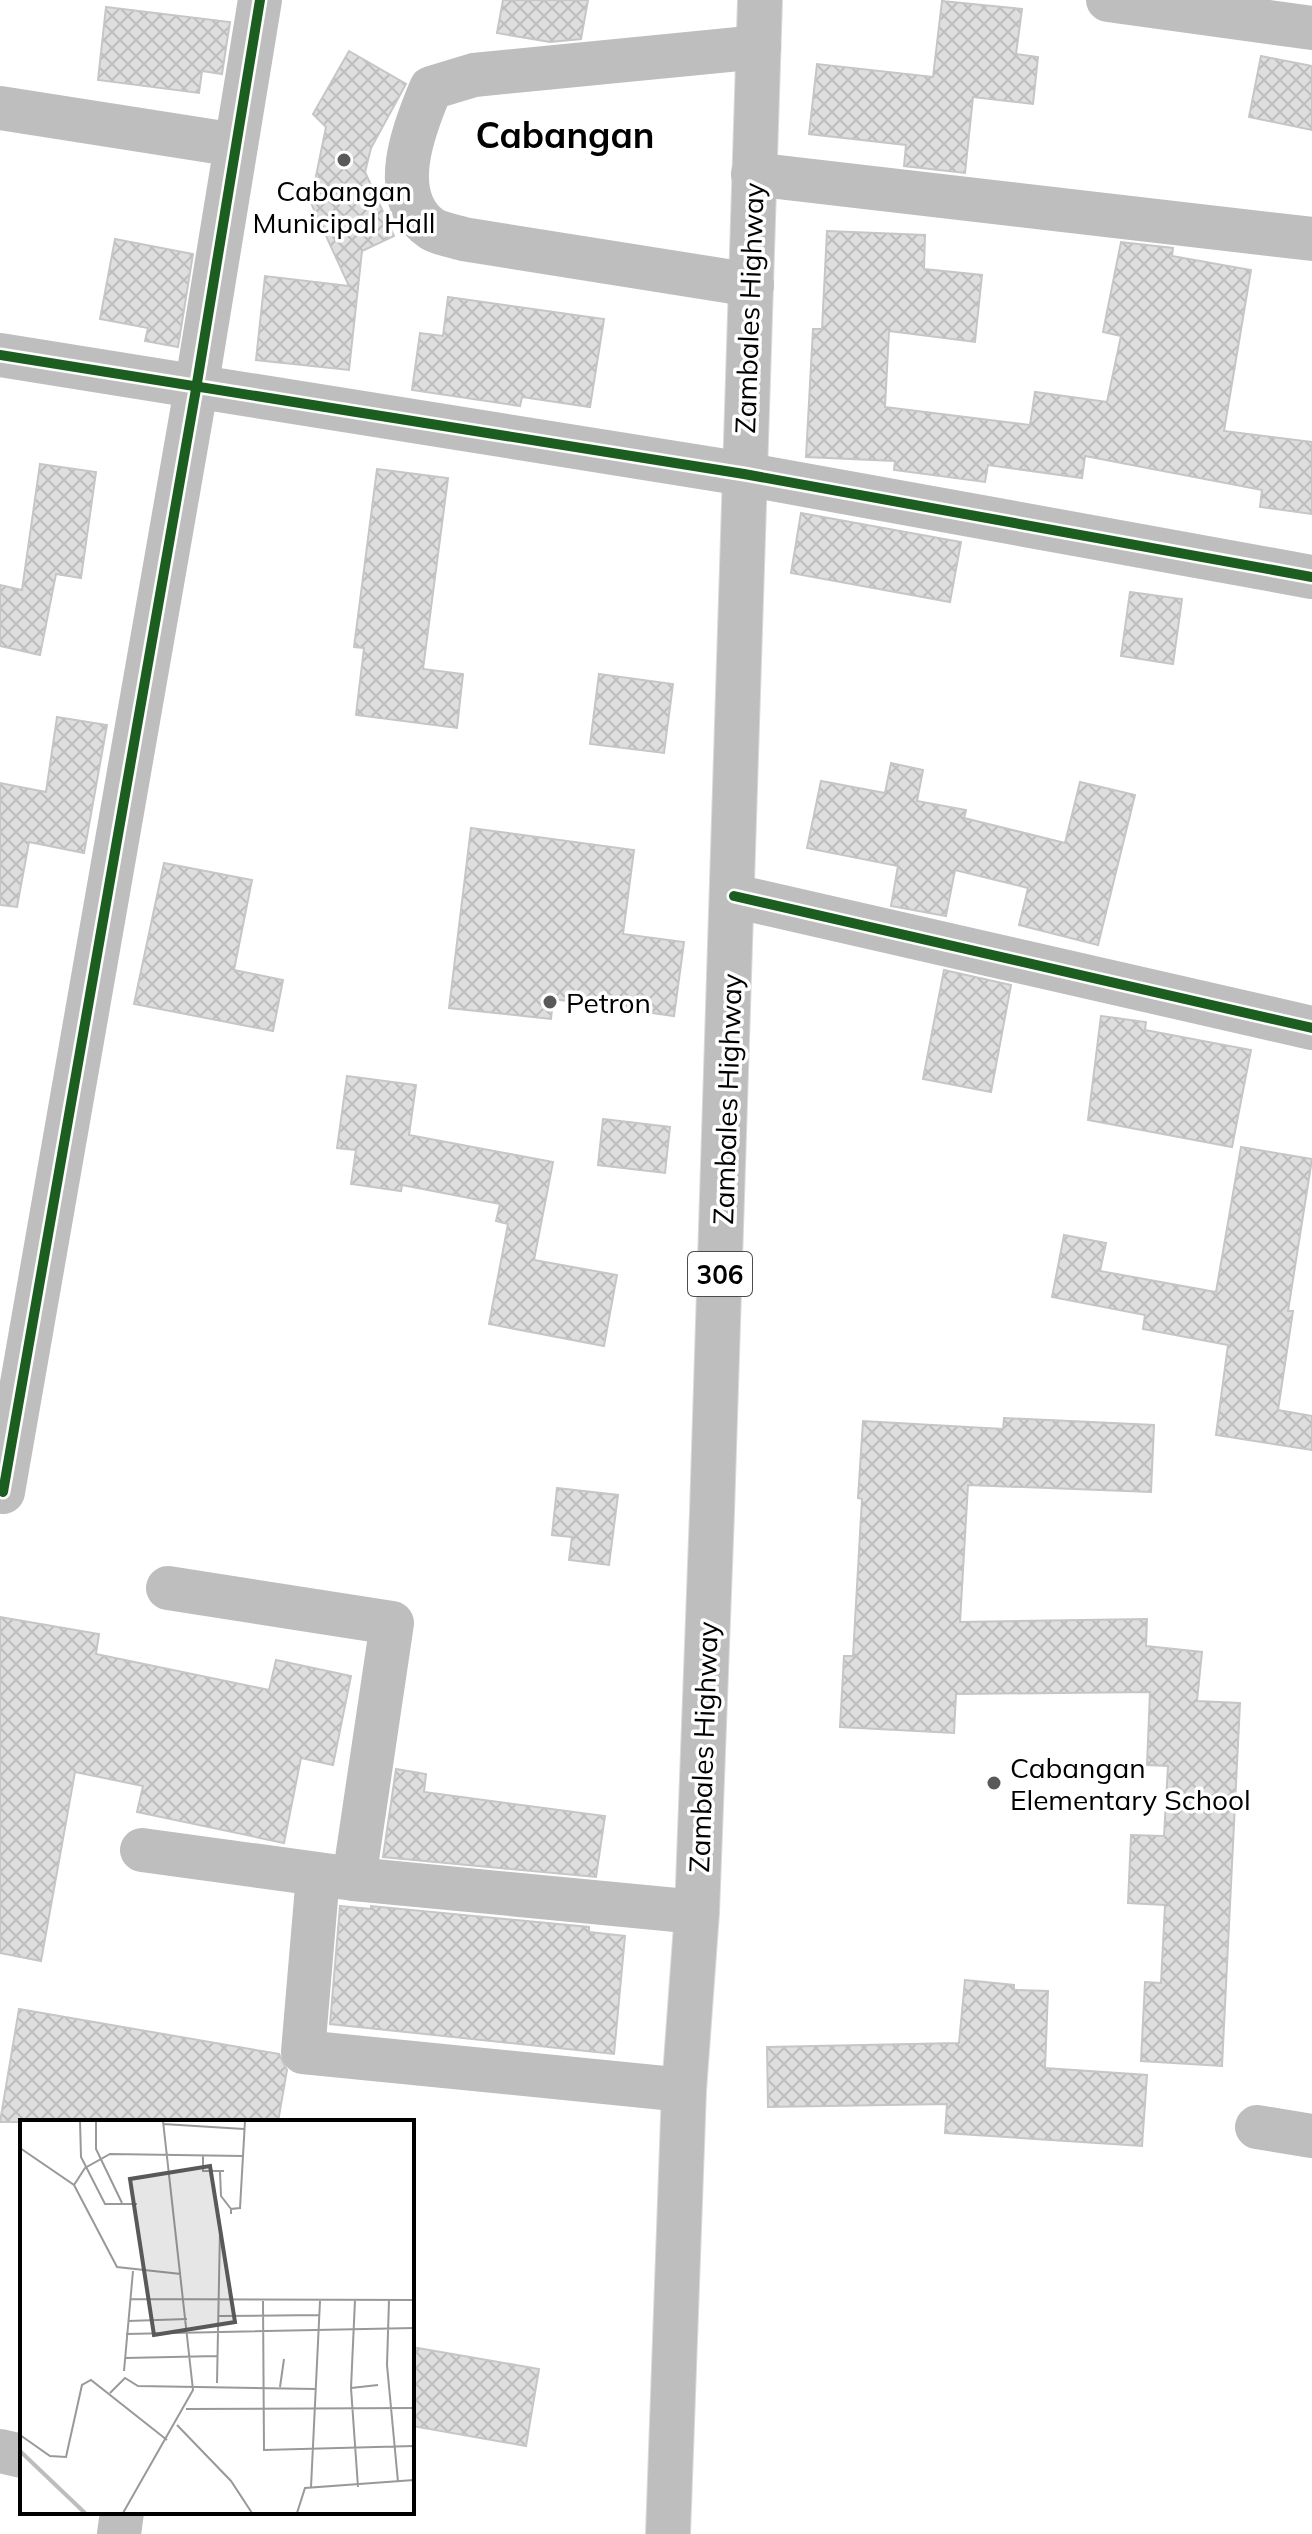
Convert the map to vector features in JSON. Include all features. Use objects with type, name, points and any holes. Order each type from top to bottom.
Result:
[{"type":"street","points":[[3,1492],[196,389],[260,0]]},
{"type":"street","name":"Zambales Highway","points":[[668,2534],[684,2090],[697,1912],[734,896],[760,0]]},
{"type":"street","points":[[1108,0],[1312,28]]},
{"type":"street","points":[[752,285],[463,239],[432,229],[412,203],[405,172],[416,124],[431,88],[474,75],[759,47]]},
{"type":"street","points":[[0,108],[236,145]]},
{"type":"street","points":[[753,174],[1312,239]]},
{"type":"street","points":[[0,355],[196,389],[744,474],[1312,577]]},
{"type":"street","points":[[734,896],[1312,1028]]},
{"type":"street","points":[[168,1588],[392,1623],[336,1877],[303,2052],[684,2090]]},
{"type":"street","points":[[142,1850],[336,1877],[697,1912]]},
{"type":"street","points":[[1257,2127],[1312,2136]]},
{"type":"street","points":[[0,2451],[20,2456]]},
{"type":"street","points":[[119,2534],[122,2514]]},
{"type":"building","points":[[503,0],[588,0],[581,39],[550,42],[497,33]]},
{"type":"building","points":[[942,1],[1022,9],[1016,54],[1038,57],[1033,104],[973,97],[965,173],[904,166],[906,145],[809,134],[817,64],[933,77]]},
{"type":"building","points":[[106,7],[230,22],[222,74],[202,71],[199,93],[98,80]]},
{"type":"building","points":[[349,51],[406,84],[371,148],[365,172],[394,236],[362,251],[349,370],[256,360],[265,276],[349,286],[305,190],[314,186],[326,127],[313,114]]},
{"type":"building","points":[[1261,56],[1312,66],[1312,130],[1249,117]]},
{"type":"building","points":[[827,231],[925,235],[924,269],[982,275],[975,342],[889,331],[885,407],[1030,425],[1035,392],[1107,402],[1121,336],[1103,332],[1121,242],[1173,248],[1172,256],[1251,270],[1224,431],[1312,442],[1312,514],[1260,507],[1262,490],[1085,456],[1082,478],[988,465],[985,482],[894,470],[895,461],[806,457],[813,329],[822,329]]},
{"type":"building","points":[[115,239],[193,254],[178,347],[145,341],[148,328],[100,319]]},
{"type":"building","points":[[448,297],[604,319],[590,407],[522,397],[520,406],[412,390],[420,333],[443,336]]},
{"type":"building","points":[[40,464],[96,472],[81,578],[56,574],[40,655],[0,646],[0,585],[22,590]]},
{"type":"building","points":[[377,469],[448,478],[423,669],[463,674],[457,728],[356,715],[364,648],[354,647]]},
{"type":"building","points":[[801,513],[961,542],[950,602],[791,573]]},
{"type":"building","points":[[1130,592],[1182,599],[1173,664],[1121,656]]},
{"type":"building","points":[[599,674],[673,684],[664,753],[590,744]]},
{"type":"building","points":[[57,717],[107,725],[84,853],[29,842],[17,907],[0,905],[0,783],[46,792]]},
{"type":"building","points":[[891,763],[923,770],[917,801],[966,810],[964,818],[1065,843],[1080,782],[1135,795],[1098,945],[1019,925],[1028,888],[955,870],[946,916],[891,906],[898,866],[807,848],[821,781],[885,793]]},
{"type":"building","points":[[471,828],[634,850],[623,934],[684,942],[674,1016],[553,999],[551,1019],[449,1008]]},
{"type":"building","points":[[164,863],[252,880],[234,970],[283,980],[273,1031],[134,1004]]},
{"type":"building","points":[[944,970],[1011,985],[991,1092],[923,1079]]},
{"type":"building","points":[[1101,1016],[1146,1022],[1145,1030],[1251,1050],[1232,1147],[1088,1120]]},
{"type":"building","points":[[347,1076],[416,1085],[409,1135],[553,1162],[534,1260],[617,1275],[604,1346],[489,1324],[508,1224],[496,1221],[500,1204],[402,1185],[401,1191],[351,1184],[356,1150],[337,1148]]},
{"type":"building","points":[[603,1119],[670,1127],[665,1173],[598,1165]]},
{"type":"building","points":[[1241,1147],[1312,1159],[1288,1311],[1293,1311],[1278,1410],[1312,1416],[1312,1450],[1216,1435],[1228,1345],[1143,1329],[1145,1315],[1052,1297],[1064,1235],[1106,1243],[1100,1271],[1216,1292]]},
{"type":"building","points":[[1004,1418],[1154,1425],[1151,1492],[968,1485],[960,1622],[1147,1619],[1146,1646],[1202,1652],[1197,1701],[1240,1703],[1222,2066],[1141,2061],[1145,1982],[1161,1983],[1165,1905],[1128,1903],[1131,1835],[1164,1836],[1168,1766],[1147,1765],[1150,1692],[956,1694],[954,1733],[840,1727],[844,1656],[853,1656],[863,1421],[1003,1429]]},
{"type":"building","points":[[557,1488],[618,1495],[609,1565],[569,1560],[572,1537],[552,1535]]},
{"type":"building","points":[[0,1617],[99,1634],[96,1654],[269,1690],[276,1660],[351,1676],[333,1765],[301,1758],[284,1843],[137,1812],[143,1786],[75,1772],[41,1961],[0,1953]]},
{"type":"building","points":[[396,1769],[426,1774],[424,1792],[605,1816],[596,1877],[383,1857]]},
{"type":"building","points":[[340,1906],[371,1909],[371,1906],[589,1927],[589,1932],[625,1936],[614,2054],[330,2024]]},
{"type":"building","points":[[965,1980],[1014,1985],[1014,1990],[1048,1991],[1045,2068],[1147,2075],[1142,2146],[945,2133],[947,2104],[768,2107],[767,2047],[959,2043]]},
{"type":"building","points":[[19,2009],[279,2054],[287,2070],[278,2120],[0,2122]]},
{"type":"building","points":[[414,2347],[539,2369],[526,2446],[414,2426]]},
{"type":"cycle path","points":[[3,1492],[196,389],[260,0]]},
{"type":"cycle path","points":[[0,355],[744,474],[1312,577]]},
{"type":"cycle path","points":[[734,896],[1312,1028]]},
{"type":"place","name":"Cabangan Municipal Hall","points":[[344,160]]},
{"type":"place","name":"Petron","points":[[550,1002]]},
{"type":"place","name":"Cabangan Elementary School","points":[[994,1783]]},
{"type":"district","name":"Cabangan","points":[[565,134]]}]
